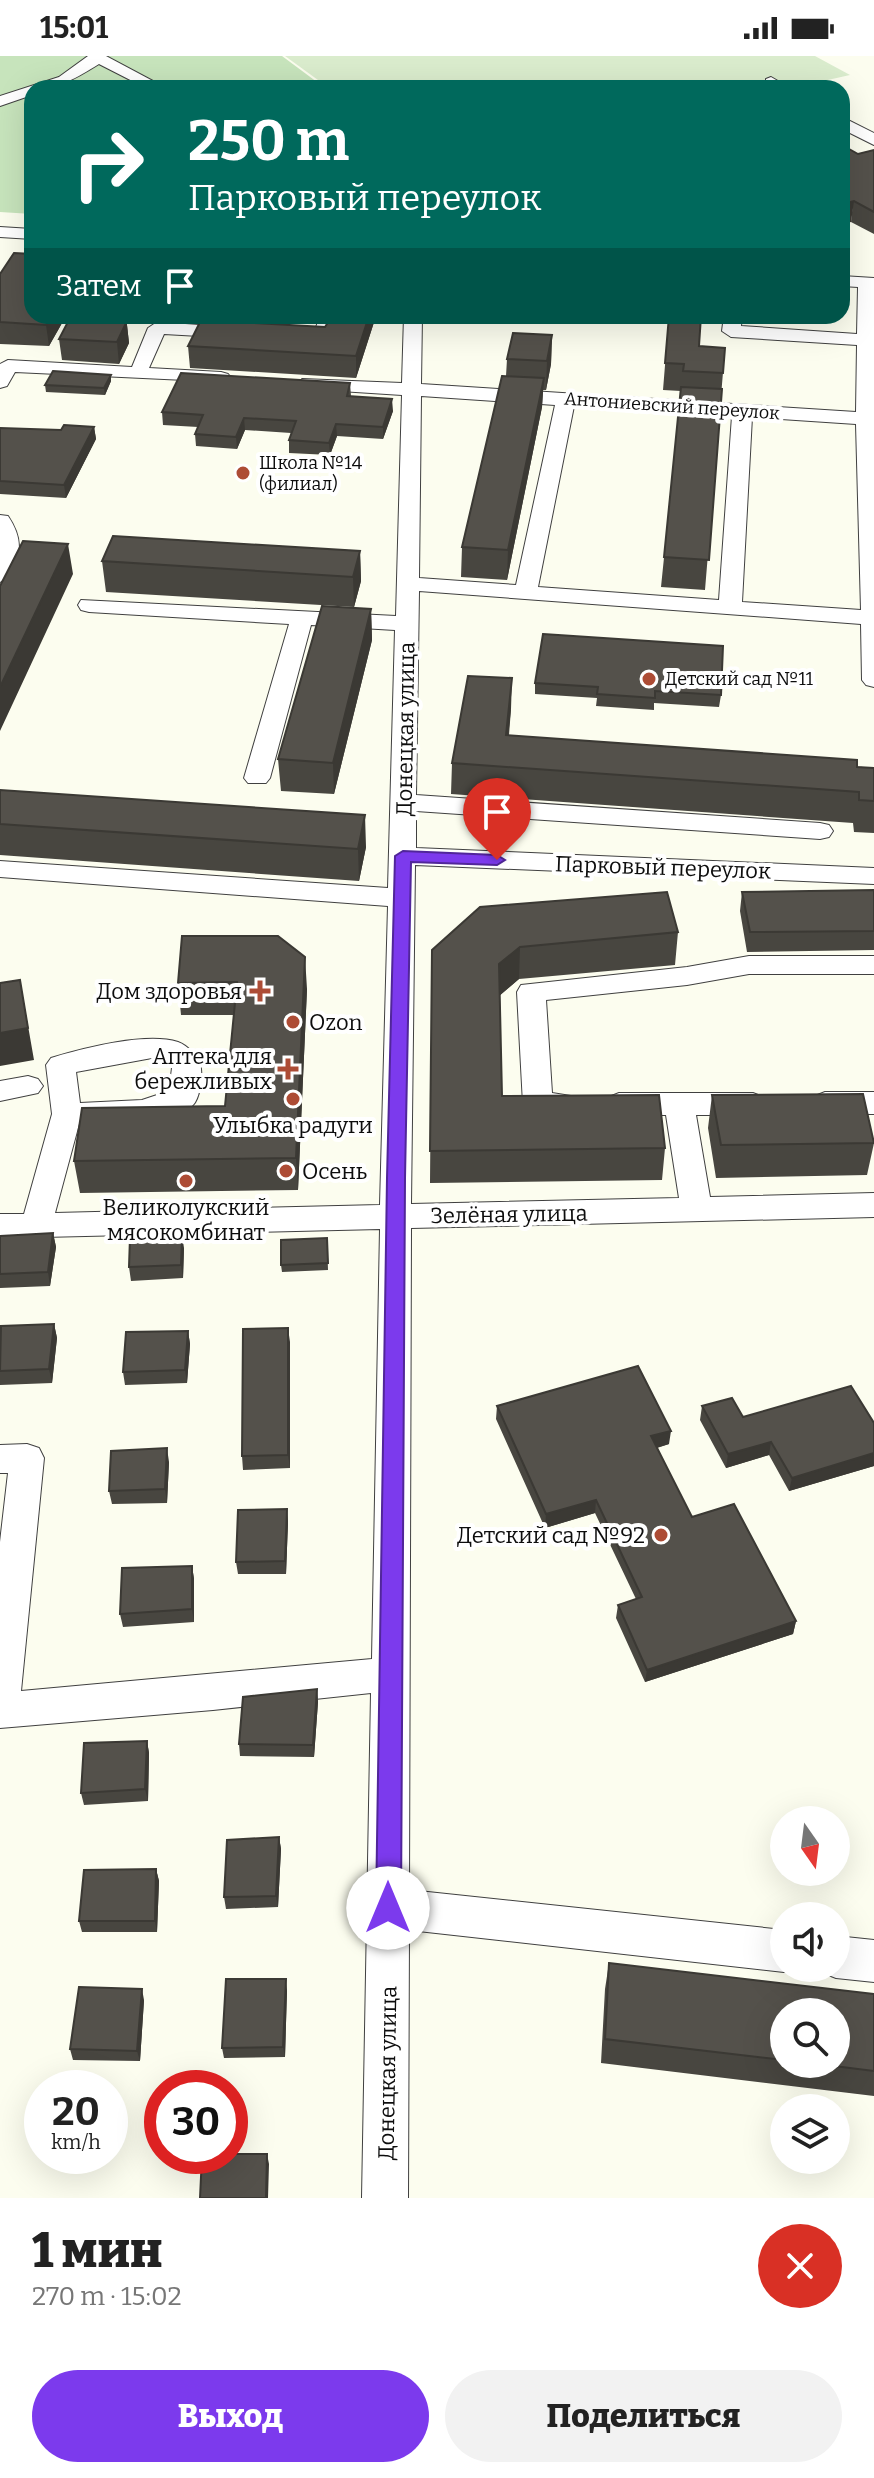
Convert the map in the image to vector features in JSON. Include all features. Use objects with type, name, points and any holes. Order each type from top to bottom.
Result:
[{"type":"street","points":[[64,80],[96,57],[142,80]]},
{"type":"street","points":[[0,101],[24,93]]},
{"type":"street","points":[[850,126],[874,140]]},
{"type":"street","points":[[0,232],[24,234]]},
{"type":"street","points":[[850,282],[871,283],[867,340],[874,680]]},
{"type":"street","points":[[141,366],[159,324]]},
{"type":"street","points":[[177,324],[247,332]]},
{"type":"street","points":[[277,334],[322,336],[326,324]]},
{"type":"street","name":"Донецкая улица","points":[[385,2198],[396,1216],[413,324]]},
{"type":"street","points":[[732,324],[731,331],[867,340]]},
{"type":"street","points":[[3,371],[241,379]]},
{"type":"street","name":"Антониевский переулок","points":[[287,382],[870,419]]},
{"type":"street","points":[[526,593],[566,399]]},
{"type":"street","points":[[730,608],[742,411]]},
{"type":"street","points":[[0,521],[9,532],[3,564]]},
{"type":"street","points":[[408,584],[873,618]]},
{"type":"street","points":[[89,605],[407,624]]},
{"type":"street","points":[[257,778],[302,618]]},
{"type":"street","points":[[404,802],[820,831]]},
{"type":"street","name":"Парковый переулок","points":[[403,856],[874,876]]},
{"type":"street","points":[[0,869],[402,898]]},
{"type":"street","points":[[874,965],[749,965],[687,976],[531,992],[538,1104],[874,1103]]},
{"type":"street","points":[[679,1104],[696,1209]]},
{"type":"street","points":[[36,1225],[67,1114]]},
{"type":"street","name":"Зелёная улица","points":[[0,1226],[874,1205]]},
{"type":"street","points":[[0,1459],[27,1458],[0,1709],[213,1693],[391,1674]]},
{"type":"street","points":[[388,1908],[770,1949]]},
{"type":"street","points":[[850,1958],[874,1961]]},
{"type":"green space","points":[[0,56],[282,56],[314,80],[24,80],[24,214],[0,212]]},
{"type":"green space","points":[[285,56],[815,56],[850,75],[828,80],[318,80]]},
{"type":"building","points":[[850,150],[858,154],[874,150],[874,212],[854,201],[850,202]]},
{"type":"building","points":[[14,253],[24,254],[24,324],[0,322],[0,274]]},
{"type":"building","points":[[67,324],[126,324],[117,342],[59,339]]},
{"type":"building","points":[[199,324],[325,327],[327,324],[366,324],[356,356],[188,346]]},
{"type":"building","points":[[668,324],[700,324],[699,346],[725,348],[723,373],[683,371],[684,364],[665,363]]},
{"type":"building","points":[[513,333],[552,335],[547,361],[507,359]]},
{"type":"building","points":[[53,371],[111,375],[104,388],[45,385]]},
{"type":"building","points":[[181,373],[350,383],[347,396],[392,399],[383,427],[336,424],[329,443],[289,440],[296,421],[244,418],[236,437],[195,434],[203,415],[162,412]]},
{"type":"building","points":[[502,376],[544,378],[508,550],[462,547]]},
{"type":"building","points":[[681,387],[722,389],[709,560],[664,557]]},
{"type":"building","points":[[64,425],[94,427],[64,485],[0,481],[0,428],[61,430]]},
{"type":"building","points":[[113,536],[360,551],[353,577],[102,561]]},
{"type":"building","points":[[23,541],[68,544],[0,687],[0,586]]},
{"type":"building","points":[[322,606],[371,609],[333,763],[278,759]]},
{"type":"building","points":[[543,634],[723,646],[721,695],[655,691],[655,698],[597,694],[598,687],[535,683]]},
{"type":"building","points":[[468,676],[512,678],[506,735],[857,760],[857,767],[874,768],[874,801],[859,800],[859,792],[452,763]]},
{"type":"building","points":[[0,790],[365,815],[358,849],[0,824]]},
{"type":"building","points":[[874,890],[874,931],[750,932],[742,892]]},
{"type":"building","points":[[667,892],[678,932],[520,947],[499,964],[502,1096],[659,1095],[665,1148],[430,1151],[432,950],[480,907]]},
{"type":"building","points":[[182,936],[278,936],[305,957],[296,1158],[74,1161],[82,1108],[225,1106],[237,982],[178,983]]},
{"type":"building","points":[[20,980],[28,1028],[0,1033],[0,983]]},
{"type":"building","points":[[863,1094],[874,1143],[721,1145],[712,1095]]},
{"type":"building","points":[[53,1233],[48,1272],[0,1274],[0,1236]]},
{"type":"building","points":[[182,1235],[181,1265],[129,1267],[130,1237]]},
{"type":"building","points":[[327,1238],[328,1263],[281,1265],[281,1240]]},
{"type":"building","points":[[54,1324],[49,1369],[0,1371],[1,1326]]},
{"type":"building","points":[[288,1328],[288,1455],[242,1456],[243,1329]]},
{"type":"building","points":[[188,1331],[185,1370],[123,1372],[126,1332]]},
{"type":"building","points":[[638,1366],[671,1431],[651,1436],[692,1517],[734,1504],[796,1621],[647,1670],[618,1605],[642,1597],[596,1500],[546,1514],[497,1406]]},
{"type":"building","points":[[851,1386],[874,1423],[874,1453],[792,1478],[771,1442],[728,1454],[702,1406],[732,1398],[743,1417]]},
{"type":"building","points":[[167,1448],[165,1489],[109,1491],[111,1451]]},
{"type":"building","points":[[287,1509],[285,1561],[236,1562],[238,1510]]},
{"type":"building","points":[[192,1566],[192,1609],[120,1614],[122,1568]]},
{"type":"building","points":[[317,1689],[313,1745],[239,1744],[243,1697]]},
{"type":"building","points":[[147,1741],[145,1789],[81,1793],[84,1743]]},
{"type":"building","points":[[279,1837],[276,1896],[224,1897],[227,1840]]},
{"type":"building","points":[[156,1869],[155,1921],[79,1921],[84,1870]]},
{"type":"building","points":[[609,1963],[874,1994],[874,2071],[850,2068],[850,1998],[770,1998],[770,2058],[605,2039]]},
{"type":"building","points":[[226,1979],[286,1979],[283,2047],[222,2048]]},
{"type":"building","points":[[79,1987],[142,1989],[137,2051],[70,2049]]},
{"type":"building","points":[[248,2154],[267,2154],[266,2198],[200,2198],[201,2174],[248,2174]]},
{"type":"place","name":"Школа №14 (филиал)","points":[[243,473]]},
{"type":"place","name":"Детский сад №11","points":[[649,679]]},
{"type":"place","name":"Дом здоровья","points":[[260,991]]},
{"type":"place","name":"Ozon","points":[[293,1022]]},
{"type":"place","name":"Аптека для бережливых","points":[[288,1069]]},
{"type":"place","name":"Улыбка радуги","points":[[293,1099]]},
{"type":"place","name":"Осень","points":[[286,1171]]},
{"type":"place","name":"Великолукский мясокомбинат","points":[[186,1181]]},
{"type":"place","name":"Детский сад №92","points":[[661,1535]]},
{"type":"route","points":[[388,1908],[396,1178],[403,856],[497,860]]}]
